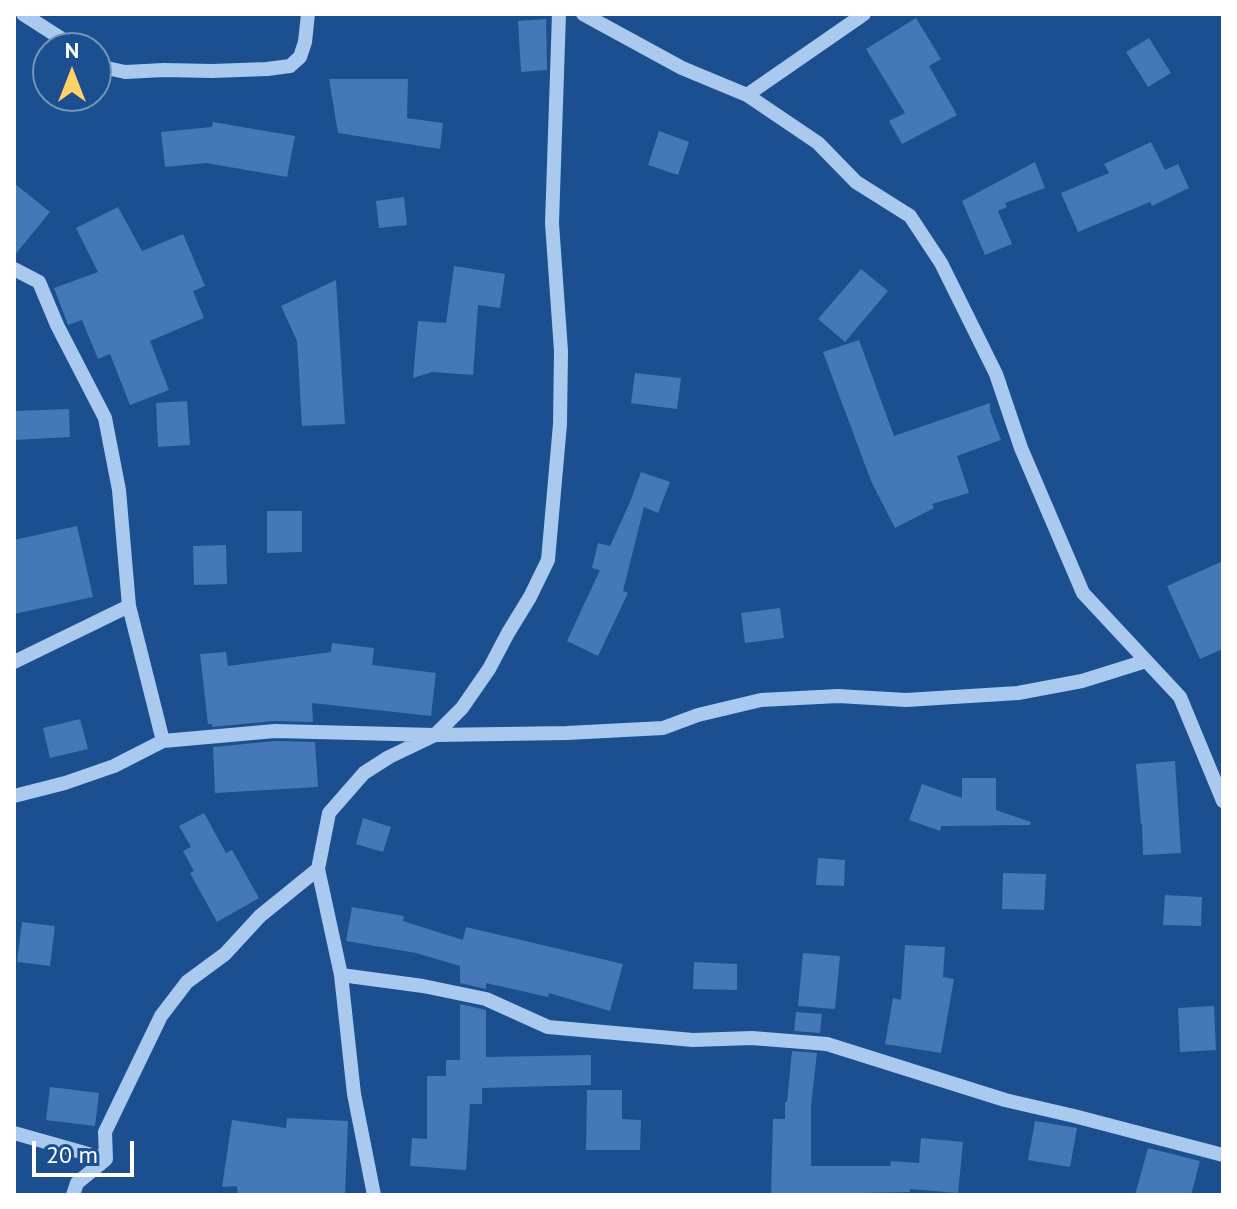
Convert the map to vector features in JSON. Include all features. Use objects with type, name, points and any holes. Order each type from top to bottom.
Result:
[{"type":"street","points":[[23,14],[51,32]]},
{"type":"street","points":[[112,69],[125,72],[226,71],[290,66],[300,57],[308,14]]},
{"type":"street","points":[[374,1195],[354,1094],[341,975],[318,869],[329,813],[364,773],[435,735],[462,708],[489,669],[548,560],[560,424],[561,351],[552,223],[559,14]]},
{"type":"street","points":[[583,14],[682,68],[747,95],[818,143],[856,182],[910,216],[941,263],[996,374],[1021,448],[1083,593],[1180,697],[1223,801]]},
{"type":"street","points":[[747,95],[864,14]]},
{"type":"street","points":[[14,269],[39,282],[57,325],[105,418],[119,490],[129,606],[163,741]]},
{"type":"street","points":[[14,662],[129,606]]},
{"type":"street","points":[[14,796],[114,766],[163,741],[275,731],[435,735],[663,728],[698,715],[761,700],[838,696],[906,700],[1018,693],[1082,681],[1146,661]]},
{"type":"street","points":[[106,1159],[105,1132],[161,1016],[187,982],[225,954],[260,916],[318,869]]},
{"type":"street","points":[[341,975],[423,986],[486,999],[548,1027],[693,1040],[752,1038],[827,1044],[1005,1100],[1223,1155]]},
{"type":"street","points":[[14,1133],[106,1159]]},
{"type":"street","points":[[73,1195],[77,1183],[106,1159]]},
{"type":"building","points":[[916,18],[941,59],[929,66],[957,115],[902,144],[889,121],[905,113],[866,49]]},
{"type":"building","points":[[546,19],[547,70],[521,72],[518,21]]},
{"type":"building","points":[[1149,38],[1171,73],[1148,87],[1126,52]]},
{"type":"building","points":[[329,79],[408,79],[407,118],[443,123],[440,149],[338,133]]},
{"type":"building","points":[[213,122],[295,136],[287,177],[206,163],[165,167],[161,132],[212,127]]},
{"type":"building","points":[[659,131],[689,142],[678,175],[648,165]]},
{"type":"building","points":[[1151,142],[1165,170],[1178,164],[1189,188],[1152,206],[1150,202],[1078,232],[1061,193],[1109,173],[1104,164]]},
{"type":"building","points":[[1035,162],[1045,188],[1005,203],[1007,207],[998,211],[1012,244],[985,255],[962,201]]},
{"type":"building","points":[[14,183],[50,212],[14,256]]},
{"type":"building","points":[[404,197],[407,225],[379,228],[376,201]]},
{"type":"building","points":[[118,207],[142,251],[183,234],[205,286],[193,291],[204,318],[150,341],[169,390],[130,405],[110,354],[98,359],[82,320],[68,325],[54,288],[98,272],[76,228]]},
{"type":"building","points":[[454,266],[505,274],[500,308],[478,305],[473,375],[432,372],[413,378],[418,321],[446,323]]},
{"type":"building","points":[[861,269],[888,291],[845,342],[818,319]]},
{"type":"building","points":[[336,280],[345,424],[302,426],[297,341],[281,306]]},
{"type":"building","points":[[859,340],[894,436],[990,403],[1001,440],[957,456],[969,493],[932,504],[934,508],[895,528],[871,481],[823,352]]},
{"type":"building","points":[[635,373],[681,378],[677,409],[631,403]]},
{"type":"building","points":[[187,401],[190,445],[158,447],[156,403]]},
{"type":"building","points":[[69,409],[70,437],[14,440],[14,411]]},
{"type":"building","points":[[641,472],[670,482],[658,513],[644,507],[623,591],[628,593],[598,656],[567,641],[600,570],[592,568],[598,543],[610,546]]},
{"type":"building","points":[[267,511],[302,511],[302,552],[267,553]]},
{"type":"building","points":[[77,526],[93,597],[14,614],[14,540]]},
{"type":"building","points":[[226,545],[227,584],[194,585],[193,546]]},
{"type":"building","points":[[1223,561],[1223,649],[1200,659],[1167,586]]},
{"type":"building","points":[[780,608],[784,638],[745,643],[741,613]]},
{"type":"building","points":[[332,643],[374,648],[372,665],[436,673],[431,716],[312,703],[313,722],[274,721],[212,727],[208,724],[200,654],[226,652],[228,666],[331,652]]},
{"type":"building","points":[[80,719],[88,749],[50,758],[43,728]]},
{"type":"building","points":[[275,741],[315,742],[318,787],[215,793],[213,747]]},
{"type":"building","points":[[1175,761],[1181,853],[1143,855],[1136,764]]},
{"type":"building","points":[[962,778],[996,778],[996,810],[1031,822],[1030,825],[941,826],[940,831],[909,820],[922,784],[962,798]]},
{"type":"building","points":[[204,813],[226,853],[232,850],[259,898],[217,922],[190,873],[194,871],[183,851],[191,847],[179,826]]},
{"type":"building","points":[[363,818],[391,827],[383,852],[356,844]]},
{"type":"building","points":[[818,858],[845,860],[844,886],[816,885]]},
{"type":"building","points":[[1003,873],[1046,874],[1044,910],[1002,909]]},
{"type":"building","points":[[1165,895],[1202,897],[1201,926],[1163,925]]},
{"type":"building","points":[[352,907],[404,916],[403,921],[463,940],[466,927],[623,964],[610,1011],[549,993],[548,997],[486,983],[486,989],[460,983],[460,966],[416,953],[346,941]]},
{"type":"building","points":[[22,922],[55,926],[50,966],[17,962]]},
{"type":"building","points":[[905,945],[945,947],[943,977],[954,979],[941,1053],[885,1044],[893,998],[901,1000]]},
{"type":"building","points":[[803,953],[840,956],[835,1009],[798,1006]]},
{"type":"building","points":[[694,962],[737,964],[737,990],[693,989]]},
{"type":"building","points":[[460,1004],[486,1010],[486,1057],[591,1055],[591,1085],[482,1088],[482,1104],[470,1104],[466,1170],[410,1166],[412,1138],[427,1139],[427,1076],[446,1076],[446,1060],[460,1060]]},
{"type":"building","points":[[1214,1006],[1216,1050],[1180,1052],[1178,1008]]},
{"type":"building","points":[[796,1012],[822,1014],[820,1033],[794,1031]]},
{"type":"building","points":[[792,1051],[817,1053],[811,1106],[811,1166],[890,1166],[891,1161],[919,1163],[921,1138],[963,1142],[958,1193],[910,1189],[910,1192],[771,1195],[773,1119],[785,1119]]},
{"type":"building","points":[[50,1087],[99,1093],[95,1126],[46,1120]]},
{"type":"building","points":[[587,1090],[622,1090],[622,1119],[641,1120],[640,1150],[586,1150]]},
{"type":"building","points":[[287,1118],[348,1121],[345,1195],[238,1195],[237,1186],[222,1187],[232,1120],[286,1128]]},
{"type":"building","points":[[1035,1121],[1077,1128],[1070,1167],[1028,1160]]},
{"type":"building","points":[[1148,1148],[1200,1161],[1191,1195],[1135,1195]]}]
